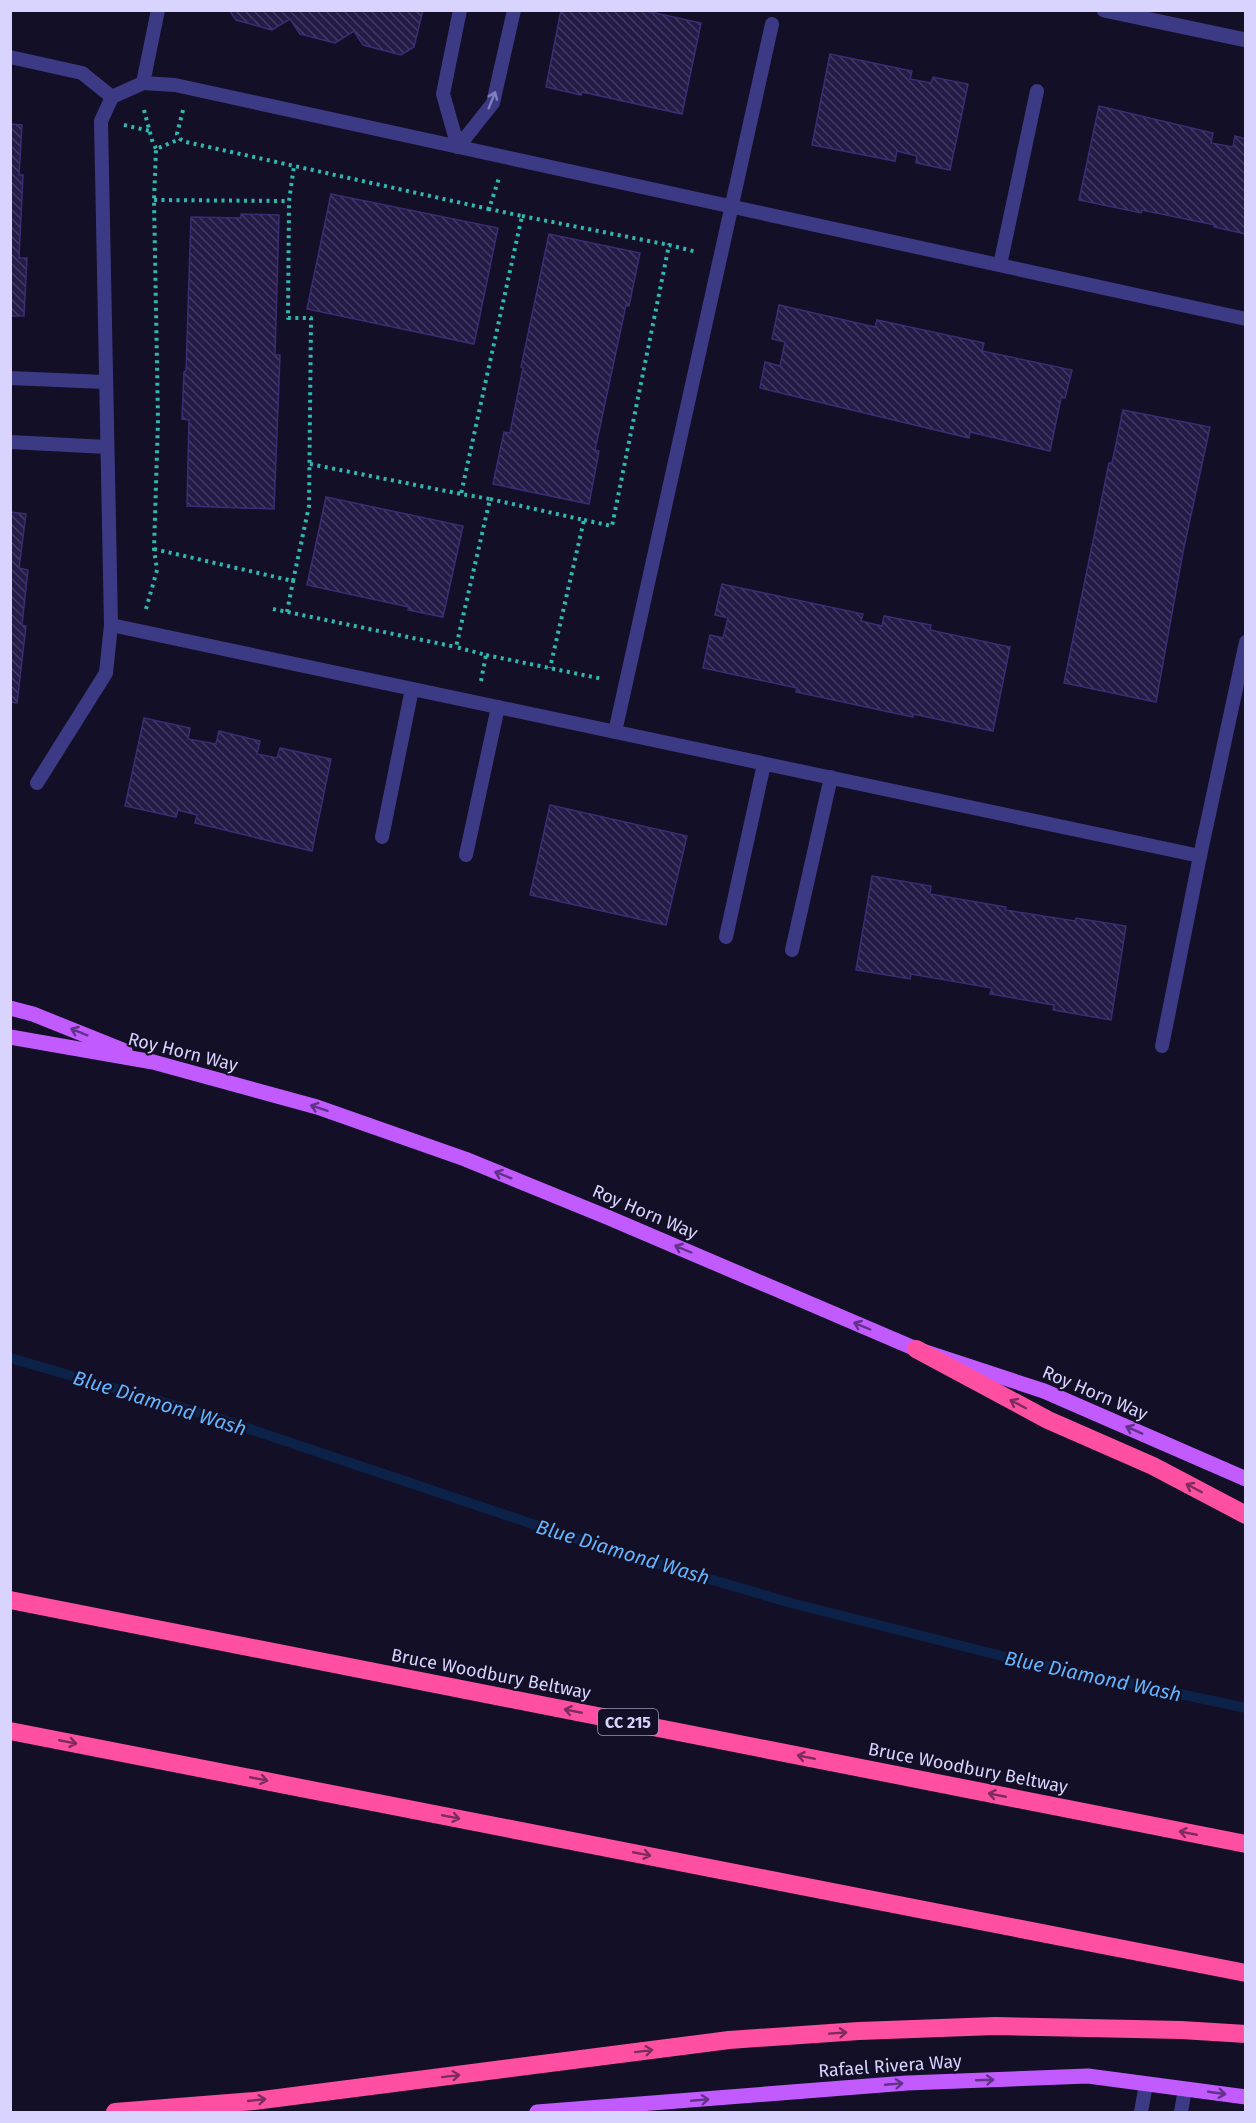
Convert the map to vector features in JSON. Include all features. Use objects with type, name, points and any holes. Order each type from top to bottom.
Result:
[{"type":"highway","points":[[916,1349],[1048,1420],[1153,1466],[1245,1515]]},
{"type":"highway","name":"Bruce Woodbury Beltway","points":[[10,1600],[1245,1845]]},
{"type":"highway","points":[[10,1731],[1245,1972]]},
{"type":"highway","points":[[116,2112],[254,2101],[729,2040],[859,2031],[995,2026],[1180,2030],[1245,2034]]},
{"type":"main road","points":[[10,1008],[33,1014],[153,1062]]},
{"type":"main road","name":"Roy Horn Way","points":[[10,1037],[153,1062],[317,1107],[465,1159],[916,1349],[1044,1391],[1245,1479]]},
{"type":"main road","name":"Rafael Rivera Way","points":[[537,2112],[907,2083],[1088,2076],[1245,2097]]},
{"type":"street","points":[[1104,10],[1245,40]]},
{"type":"lane","points":[[142,84],[158,10]]},
{"type":"lane","points":[[458,147],[443,94],[460,10]]},
{"type":"lane","points":[[458,147],[494,103],[514,10]]},
{"type":"lane","points":[[615,732],[772,24]]},
{"type":"lane","points":[[10,57],[82,73],[112,96]]},
{"type":"lane","points":[[37,783],[106,673],[111,625],[101,121],[112,96],[142,84],[188,87],[1245,319]]},
{"type":"lane","points":[[1000,265],[1037,91]]},
{"type":"lane","points":[[10,378],[105,382]]},
{"type":"lane","points":[[10,442],[107,447]]},
{"type":"lane","points":[[111,625],[1200,856]]},
{"type":"lane","points":[[1162,1046],[1245,642]]},
{"type":"lane","points":[[382,837],[412,689]]},
{"type":"lane","points":[[466,855],[498,707]]},
{"type":"lane","points":[[726,937],[764,764]]},
{"type":"lane","points":[[792,950],[831,777]]},
{"type":"lane","points":[[1141,2112],[1146,2084]]},
{"type":"lane","points":[[1181,2112],[1185,2089]]},
{"type":"path","points":[[180,140],[177,134],[188,87]]},
{"type":"path","points":[[128,90],[146,112],[156,149],[154,200],[158,420],[154,549],[157,570],[146,611],[144,632]]},
{"type":"path","points":[[156,149],[180,140],[489,209],[669,245],[720,258]]},
{"type":"path","points":[[489,209],[505,157]]},
{"type":"path","points":[[286,612],[309,506],[310,464],[311,318],[288,318],[289,201],[294,166]]},
{"type":"path","points":[[154,200],[289,201]]},
{"type":"path","points":[[461,494],[522,216]]},
{"type":"path","points":[[310,464],[490,499],[612,526],[669,245]]},
{"type":"path","points":[[456,647],[490,499]]},
{"type":"path","points":[[550,668],[584,520]]},
{"type":"path","points":[[154,549],[293,581]]},
{"type":"path","points":[[273,609],[626,684]]},
{"type":"path","points":[[477,703],[486,655]]},
{"type":"building","points":[[229,10],[423,10],[414,47],[401,55],[363,45],[354,31],[335,43],[300,34],[290,19],[272,30],[236,20]]},
{"type":"building","points":[[561,10],[642,10],[701,23],[682,114],[582,92],[581,95],[546,87]]},
{"type":"building","points":[[830,54],[912,71],[910,79],[931,83],[933,77],[968,84],[950,170],[916,163],[917,156],[897,151],[895,161],[812,145]]},
{"type":"building","points":[[1099,106],[1213,133],[1211,143],[1233,147],[1235,136],[1246,139],[1246,234],[1142,210],[1141,213],[1079,200]]},
{"type":"building","points":[[10,124],[22,125],[19,175],[23,175],[19,258],[27,258],[24,316],[10,316]]},
{"type":"building","points":[[331,194],[498,228],[474,344],[307,309]]},
{"type":"building","points":[[241,214],[279,215],[275,355],[280,355],[274,509],[187,506],[189,420],[182,419],[184,372],[186,371],[191,217],[241,218]]},
{"type":"building","points":[[549,234],[640,253],[629,306],[626,305],[595,450],[599,451],[589,504],[493,484],[504,432],[510,433],[523,368],[521,367]]},
{"type":"building","points":[[779,305],[875,327],[877,320],[984,343],[982,351],[1072,370],[1065,398],[1061,398],[1050,451],[970,432],[969,438],[760,388],[765,362],[780,366],[785,342],[772,339]]},
{"type":"building","points":[[1123,410],[1210,427],[1183,552],[1156,702],[1064,683],[1109,463],[1112,463]]},
{"type":"building","points":[[326,497],[463,526],[443,617],[408,610],[409,607],[307,585]]},
{"type":"building","points":[[10,512],[26,514],[19,568],[28,570],[22,625],[26,626],[17,703],[10,702]]},
{"type":"building","points":[[722,584],[863,614],[861,621],[882,626],[884,616],[931,625],[930,630],[1010,647],[993,731],[913,714],[913,717],[796,692],[797,688],[703,668],[710,635],[723,638],[728,618],[715,615]]},
{"type":"building","points":[[144,718],[190,728],[188,739],[216,744],[219,731],[260,741],[257,754],[277,758],[280,748],[331,759],[312,851],[195,823],[197,815],[178,810],[176,817],[125,806]]},
{"type":"building","points":[[550,805],[687,836],[666,925],[530,895]]},
{"type":"building","points":[[872,876],[931,886],[930,894],[1006,907],[1005,910],[1126,926],[1111,1020],[1053,1010],[1054,1005],[990,994],[992,988],[911,974],[910,979],[856,970]]},
{"type":"waterway","name":"Blue Diamond Wash","points":[[10,1358],[211,1416],[601,1547],[791,1603],[1006,1657],[1246,1708]]}]
